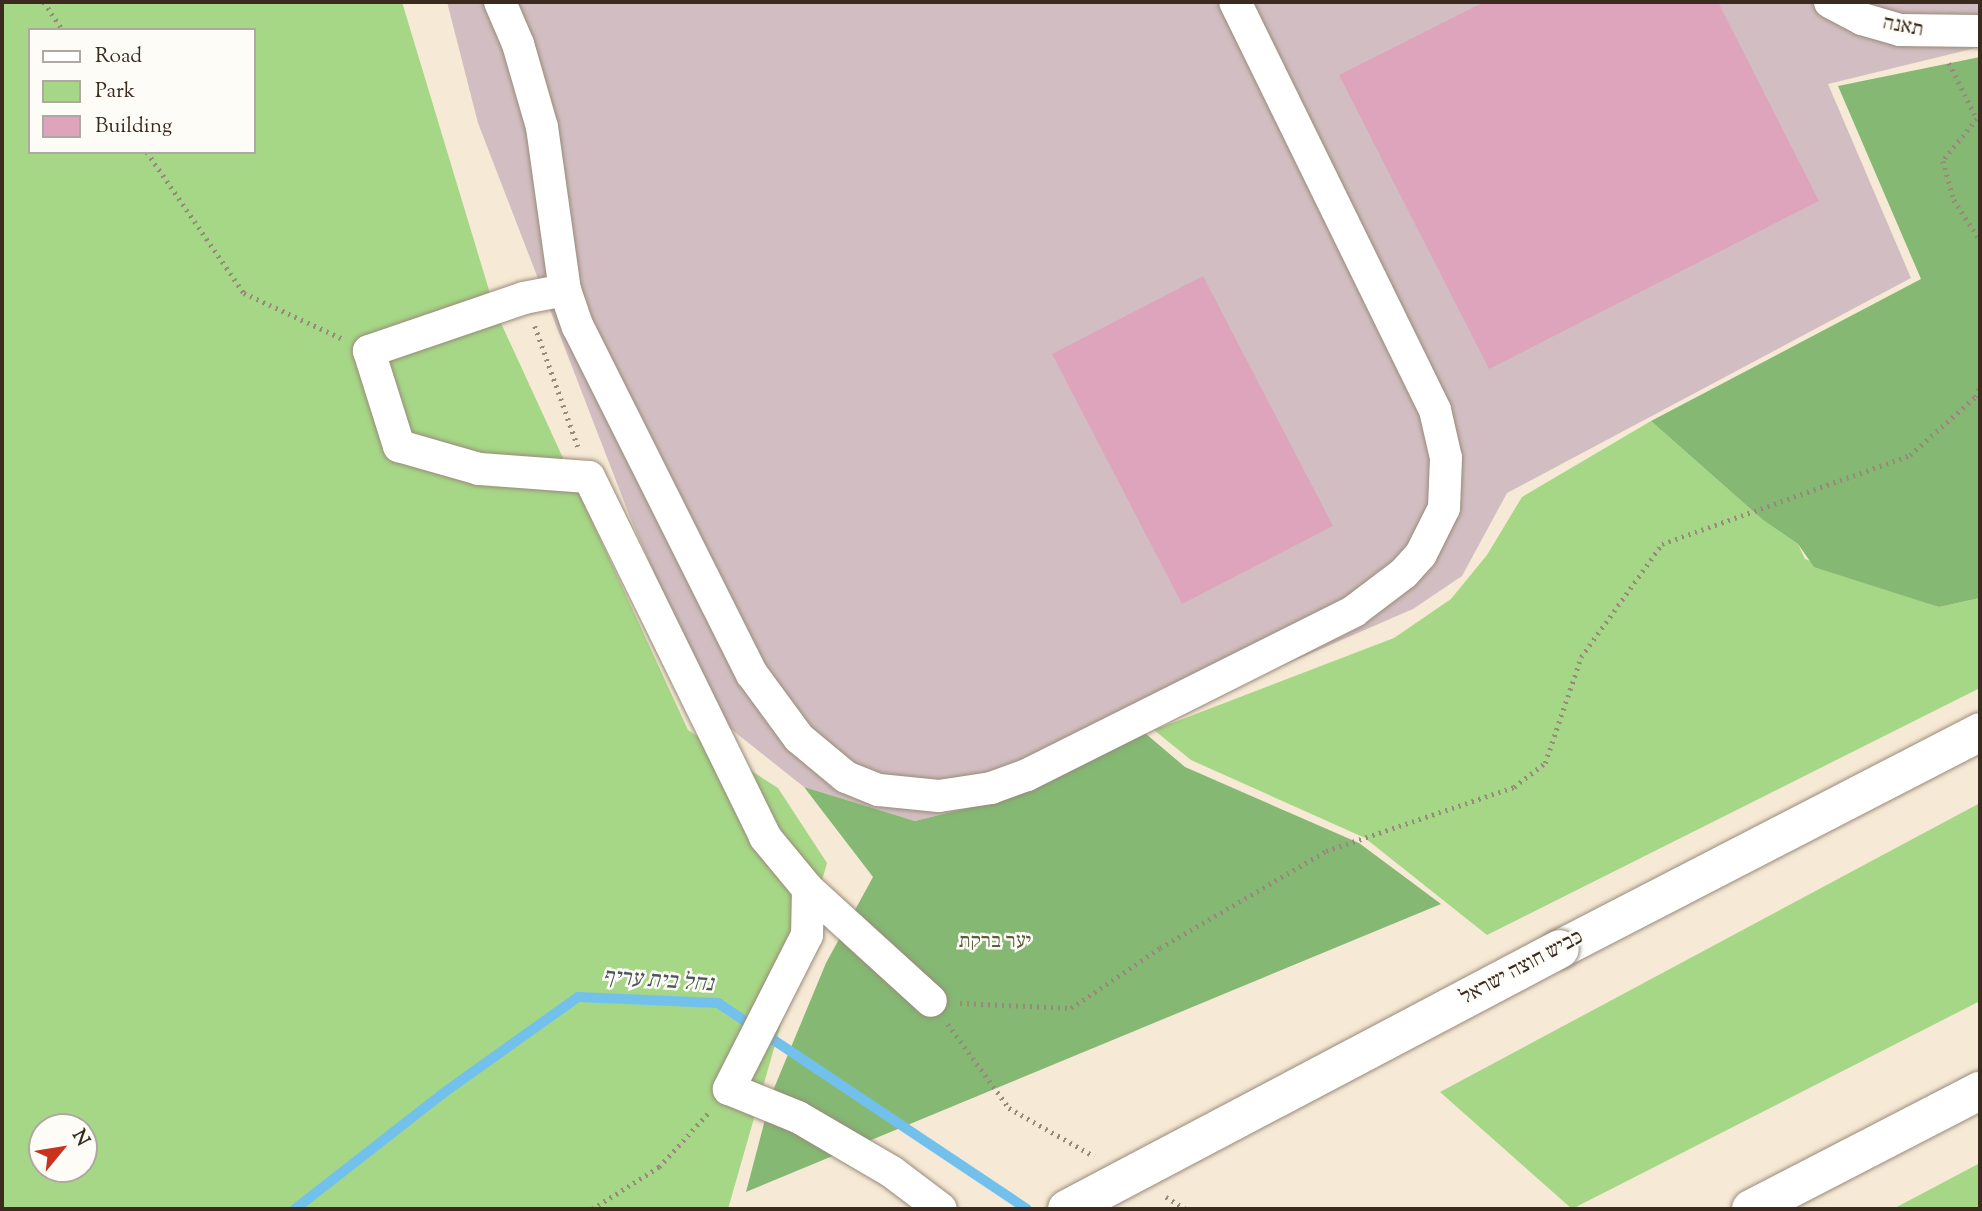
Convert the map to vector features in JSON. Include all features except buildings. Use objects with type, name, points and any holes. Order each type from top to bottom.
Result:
[{"type":"highway","name":"כביש חוצה ישראל","points":[[1067,1209],[1560,948],[1980,732]]},
{"type":"highway","points":[[1751,1209],[1980,1091]]},
{"type":"street","points":[[500,2],[518,44],[542,127],[565,290],[578,327],[752,674],[799,738],[846,777],[879,790],[964,794],[1027,775],[1354,611],[1404,573],[1420,554],[1444,508],[1446,458],[1435,410],[1235,2]]},
{"type":"street","name":"תאנה","points":[[1830,2],[1875,23],[1936,33],[1980,31]]},
{"type":"street","points":[[565,290],[524,298],[369,351],[400,446],[479,469],[589,477],[765,837],[807,889],[931,1001]]},
{"type":"street","points":[[807,889],[807,935],[729,1089],[797,1117],[892,1172],[941,1209]]},
{"type":"path","points":[[44,2],[62,28]]},
{"type":"path","points":[[1936,33],[1977,119],[1943,161],[1954,200],[1980,240]]},
{"type":"path","points":[[148,154],[244,293],[369,351]]},
{"type":"path","points":[[524,298],[589,477]]},
{"type":"path","points":[[931,1001],[1070,1007],[1160,948],[1326,851],[1514,787],[1545,763],[1581,657],[1662,544],[1910,455],[1975,397],[1980,386]]},
{"type":"path","points":[[931,1001],[1009,1108],[1104,1162]]},
{"type":"path","points":[[592,1209],[659,1167],[729,1089]]},
{"type":"path","points":[[1163,1196],[1186,1209]]},
{"type":"shaded area","points":[[447,2],[1980,2],[1980,47],[1828,84],[1911,278],[1507,493],[1462,576],[1413,609],[1139,728],[1000,800],[915,821],[804,787],[717,718],[630,517],[478,123]]},
{"type":"green space","points":[[2,2],[402,2],[495,310],[688,730],[778,788],[827,863],[728,1209],[2,1209]]},
{"type":"green space","points":[[1980,57],[1980,598],[1939,607],[1814,567],[1798,544],[1763,520],[1651,421],[1921,279],[1838,86]]},
{"type":"green space","points":[[1651,421],[1763,520],[1798,544],[1805,559],[1939,607],[1980,598],[1980,688],[1487,935],[1365,838],[1191,760],[1154,730],[1394,638],[1451,599],[1487,555],[1522,497]]},
{"type":"green space","name":"יער ברקת","points":[[1139,728],[1185,767],[1359,843],[1441,904],[746,1192],[772,1093],[826,963],[873,877],[804,787],[915,821],[1000,800]]},
{"type":"green space","points":[[1980,803],[1980,1001],[1572,1209],[1440,1092]]},
{"type":"green space","points":[[1980,1163],[1980,1209],[1893,1209]]},
{"type":"waterway","name":"נחל בית עריף","points":[[295,1209],[442,1094],[578,997],[718,1003],[1027,1209]]}]
